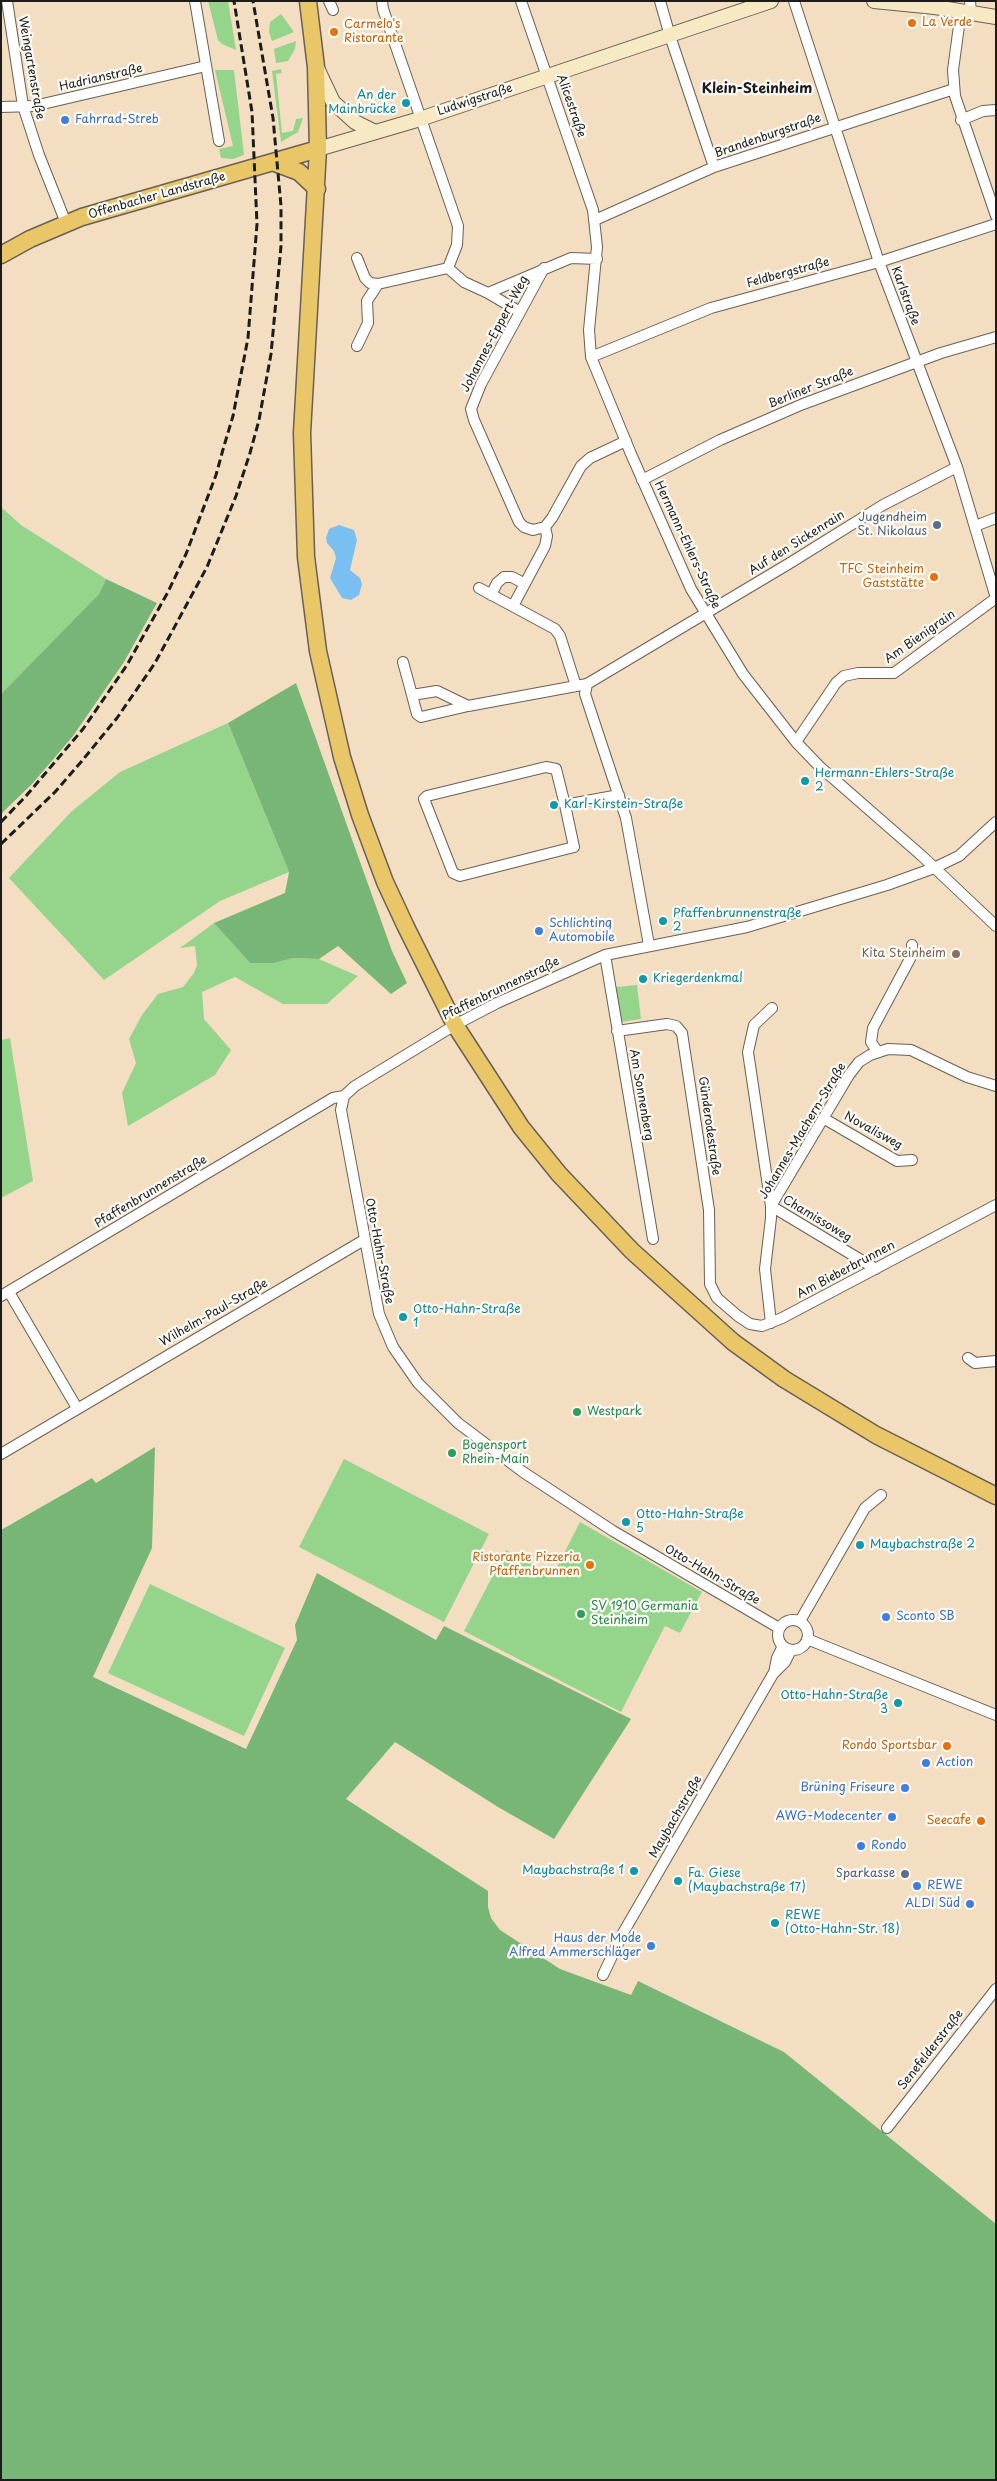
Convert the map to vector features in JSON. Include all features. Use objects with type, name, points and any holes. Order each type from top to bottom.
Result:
[{"type":"main road","points":[[308,1],[316,67],[318,149],[302,450],[304,527],[318,651],[340,749],[360,815],[390,891],[455,1025],[521,1127],[548,1161],[619,1238],[688,1303],[733,1342],[818,1401],[905,1451],[991,1493]]},
{"type":"main road","name":"Ludwigstraße","points":[[318,149],[420,118],[771,1]]},
{"type":"main road","points":[[874,1],[968,8],[996,17]]},
{"type":"main road","points":[[316,67],[333,102],[356,122],[375,132]]},
{"type":"main road","name":"Offenbacher Landstraße","points":[[1,254],[30,238],[66,223],[139,199],[275,163],[318,149]]},
{"type":"main road","points":[[275,163],[299,172],[317,189]]},
{"type":"street","name":"Weingartenstraße","points":[[7,1],[23,106],[30,130],[66,223]]},
{"type":"street","points":[[195,1],[219,141]]},
{"type":"street","points":[[382,1],[383,9],[458,226],[457,246],[448,268]]},
{"type":"street","name":"Alicestraße","points":[[521,1],[587,190],[595,220]]},
{"type":"street","points":[[660,1],[714,167]]},
{"type":"street","name":"Karlstraße","points":[[794,1],[879,262],[957,467],[996,598]]},
{"type":"street","points":[[968,8],[954,61],[954,89],[961,120],[996,216]]},
{"type":"street","name":"Hadrianstraße","points":[[1,107],[34,106],[206,66]]},
{"type":"street","name":"Brandenburgstraße","points":[[595,220],[714,167],[954,89]]},
{"type":"street","points":[[961,120],[983,111],[996,110]]},
{"type":"street","name":"Hermann-Ehlers-Straße","points":[[595,220],[596,259],[590,321],[591,357],[642,480],[704,613],[743,674],[796,742],[819,766],[996,926]]},
{"type":"street","name":"Feldbergstraße","points":[[591,357],[710,308],[879,262],[996,224]]},
{"type":"street","points":[[357,258],[365,278],[370,283],[378,284],[448,268]]},
{"type":"street","points":[[488,293],[571,258],[596,259]]},
{"type":"street","points":[[448,268],[464,282],[488,293],[520,312]]},
{"type":"street","name":"Johannes-Eppert-Weg","points":[[544,268],[477,392],[471,409],[516,518],[528,529],[545,526]]},
{"type":"street","points":[[357,346],[368,323],[367,301],[378,284]]},
{"type":"street","name":"Berliner Straße","points":[[642,480],[768,418],[916,361],[996,337]]},
{"type":"street","points":[[513,606],[547,541],[545,526],[552,518],[576,474],[585,462],[626,441]]},
{"type":"street","name":"Auf den Sickenrain","points":[[704,613],[883,505],[957,467]]},
{"type":"street","points":[[974,526],[996,518]]},
{"type":"street","points":[[491,595],[497,583],[504,577],[512,577],[525,584]]},
{"type":"street","points":[[479,588],[550,625],[558,632],[576,686]]},
{"type":"street","name":"Am Bienigrain","points":[[796,742],[836,683],[844,676],[858,673],[894,673],[996,598]]},
{"type":"street","points":[[403,662],[417,714],[421,717],[468,706],[587,684],[704,613]]},
{"type":"street","points":[[587,684],[585,694],[619,795],[629,835],[649,945]]},
{"type":"street","points":[[412,695],[437,691],[468,706]]},
{"type":"street","points":[[546,767],[556,769],[565,805],[574,847],[460,876],[452,873],[424,799],[427,796],[546,767]]},
{"type":"street","points":[[565,805],[619,795]]},
{"type":"street","name":"Pfaffenbrunnenstraße","points":[[5,1294],[333,1098],[344,1096],[355,1086],[455,1025],[517,993],[605,954],[721,933],[776,920],[934,868],[959,856],[996,822]]},
{"type":"street","points":[[877,1052],[871,1042],[871,1032],[912,955],[912,945]]},
{"type":"street","name":"Am Sonnenberg","points":[[605,954],[653,1239]]},
{"type":"street","points":[[771,1206],[748,1052],[754,1025],[772,1008]]},
{"type":"street","name":"Günderodestraße","points":[[617,1031],[667,1024],[676,1026],[682,1033],[709,1210],[709,1276],[712,1291],[716,1298],[746,1321],[762,1326],[770,1324]]},
{"type":"street","name":"Johannes-Machern-Straße","points":[[770,1324],[765,1269],[771,1206],[854,1067],[864,1058],[877,1052],[898,1048],[911,1050],[967,1077],[996,1086]]},
{"type":"street","name":"Otto-Hahn-Straße","points":[[344,1096],[341,1110],[376,1302],[385,1330],[403,1361],[438,1405],[489,1447],[588,1516],[780,1628]]},
{"type":"street","name":"Novalisweg","points":[[823,1118],[897,1161],[912,1160]]},
{"type":"street","name":"Am Bieberbrunnen","points":[[770,1324],[996,1205]]},
{"type":"street","name":"Chamissoweg","points":[[771,1206],[876,1269]]},
{"type":"street","name":"Wilhelm-Paul-Straße","points":[[1,1454],[364,1240]]},
{"type":"street","points":[[5,1294],[77,1408]]},
{"type":"street","points":[[968,1358],[975,1364],[996,1361]]},
{"type":"street","points":[[800,1621],[865,1508],[881,1495]]},
{"type":"street","points":[[800,1621],[806,1627],[808,1640],[801,1648],[787,1648],[778,1638],[780,1628],[786,1622],[800,1621]]},
{"type":"street","points":[[808,1640],[996,1715]]},
{"type":"street","name":"Maybachstraße","points":[[604,1975],[620,1938],[773,1674],[785,1662],[787,1648]]},
{"type":"street","name":"Senefelderstraße","points":[[887,2128],[996,1988]]},
{"type":"green space","points":[[208,1],[228,1],[236,50],[222,44],[218,40]]},
{"type":"green space","points":[[281,14],[294,32],[272,41],[269,32],[270,22]]},
{"type":"green space","points":[[296,41],[295,49],[288,61],[276,63],[274,49]]},
{"type":"green space","points":[[281,69],[282,73],[276,74],[282,133],[293,131],[296,119],[303,118],[298,132],[281,142],[272,71]]},
{"type":"green space","points":[[215,70],[234,70],[244,155],[233,159],[221,158],[219,149],[233,146]]},
{"type":"green space","points":[[1,507],[21,525],[106,579],[99,594],[1,694]]},
{"type":"green space","points":[[106,579],[157,603],[124,662],[73,736],[33,783],[1,814],[1,694],[99,594]]},
{"type":"green space","points":[[296,683],[392,951],[407,983],[391,994],[338,946],[319,959],[293,958],[274,963],[250,963],[214,923],[285,893],[289,872],[228,723]]},
{"type":"green space","points":[[228,723],[289,872],[220,901],[104,980],[9,878],[72,811],[120,772]]},
{"type":"green space","points":[[214,923],[250,963],[274,963],[293,958],[319,959],[358,976],[327,1004],[283,1004],[235,977],[202,992],[204,1019],[231,1050],[215,1075],[128,1126],[122,1093],[136,1063],[129,1039],[142,1015],[158,994],[183,987],[194,973],[197,965],[195,946],[180,948]]},
{"type":"green space","points":[[637,985],[641,1019],[620,1022],[616,987]]},
{"type":"green space","points":[[10,1038],[33,1181],[1,1198],[1,1040]]},
{"type":"green space","points":[[155,1447],[152,1548],[93,1677],[246,1749],[297,1640],[295,1625],[317,1573],[436,1640],[444,1626],[631,1719],[554,1839],[498,1807],[395,1742],[346,1799],[488,1891],[488,1907],[491,1918],[500,1930],[560,1969],[631,1995],[638,1981],[784,2052],[996,2224],[996,2480],[1,2480],[1,1530],[92,1478],[96,1483]]},
{"type":"green space","points":[[344,1459],[489,1534],[444,1622],[299,1547]]},
{"type":"green space","name":"SV 1910 Germania Steinheim","points":[[580,1522],[702,1592],[680,1633],[665,1626],[621,1712],[464,1631],[506,1550],[553,1575]]},
{"type":"green space","points":[[150,1584],[285,1648],[244,1736],[108,1673]]},
{"type":"water","points":[[339,525],[354,530],[357,540],[350,570],[360,578],[362,584],[359,595],[351,600],[342,598],[330,578],[336,558],[326,538],[329,529]]},
{"type":"railway","points":[[1,822],[26,796],[83,729],[127,665],[168,592],[186,554],[216,475],[233,416],[248,338],[257,224],[252,112],[234,1]]},
{"type":"railway","points":[[1,844],[55,792],[81,762],[117,718],[155,663],[207,567],[236,496],[250,453],[259,420],[271,354],[281,246],[281,206],[273,118],[253,1]]},
{"type":"place","name":"La Verde","points":[[912,23]]},
{"type":"place","name":"Carmelo's Ristorante","points":[[334,32]]},
{"type":"place","name":"An der Mainbrücke","points":[[406,103]]},
{"type":"place","name":"Fahrrad-Streb","points":[[65,120]]},
{"type":"place","name":"Jugendheim St. Nikolaus","points":[[937,525]]},
{"type":"place","name":"TFC Steinheim Gaststätte","points":[[934,577]]},
{"type":"place","name":"Hermann-Ehlers-Straße 2","points":[[805,781]]},
{"type":"place","name":"Karl-Kirstein-Straße","points":[[554,805]]},
{"type":"place","name":"Pfaffenbrunnenstraße 2","points":[[663,921]]},
{"type":"place","name":"Schlichting Automobile","points":[[539,931]]},
{"type":"place","name":"Kita Steinheim","points":[[956,954]]},
{"type":"place","name":"Kriegerdenkmal","points":[[643,979]]},
{"type":"place","name":"Otto-Hahn-Straße 1","points":[[403,1317]]},
{"type":"place","name":"Westpark","points":[[577,1412]]},
{"type":"place","name":"Bogensport Rhein-Main","points":[[452,1453]]},
{"type":"place","name":"Otto-Hahn-Straße 5","points":[[626,1522]]},
{"type":"place","name":"Maybachstraße 2","points":[[860,1545]]},
{"type":"place","name":"Ristorante Pizzeria Pfaffenbrunnen","points":[[590,1565]]},
{"type":"place","name":"SV 1910 Germania Steinheim","points":[[581,1614]]},
{"type":"place","name":"Sconto SB","points":[[886,1617]]},
{"type":"place","name":"Otto-Hahn-Straße 3","points":[[898,1703]]},
{"type":"place","name":"Rondo Sportsbar","points":[[947,1746]]},
{"type":"place","name":"Action","points":[[926,1763]]},
{"type":"place","name":"Brüning Friseure","points":[[905,1788]]},
{"type":"place","name":"AWG-Modecenter","points":[[892,1817]]},
{"type":"place","name":"Seecafe","points":[[981,1821]]},
{"type":"place","name":"Rondo","points":[[861,1846]]},
{"type":"place","name":"Maybachstraße 1","points":[[634,1871]]},
{"type":"place","name":"Sparkasse","points":[[905,1874]]},
{"type":"place","name":"Fa. Giese (Maybachstraße 17)","points":[[678,1881]]},
{"type":"place","name":"REWE","points":[[917,1886]]},
{"type":"place","name":"ALDI Süd","points":[[970,1904]]},
{"type":"place","name":"REWE (Otto-Hahn-Str. 18)","points":[[775,1923]]},
{"type":"place","name":"Haus der Mode Alfred Ammerschläger","points":[[651,1946]]},
{"type":"district","name":"Klein-Steinheim","points":[[757,89]]}]
